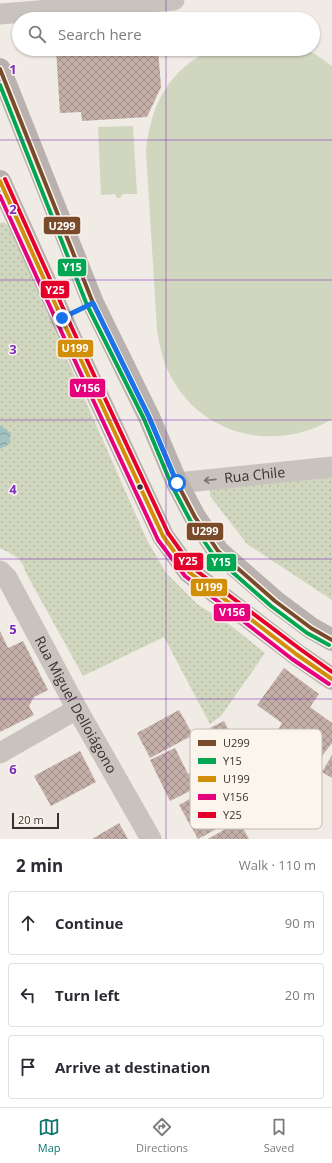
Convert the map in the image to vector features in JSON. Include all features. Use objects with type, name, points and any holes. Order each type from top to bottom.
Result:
[{"type":"main road","points":[[0,69],[93,303],[149,417],[177,483],[195,517],[218,551],[275,601],[311,628],[332,640]]},
{"type":"main road","points":[[2,194],[62,318],[163,536],[189,572],[296,654],[332,678]]},
{"type":"main road","points":[[62,318],[93,303]]},
{"type":"street","points":[[25,12],[174,0]]},
{"type":"street","points":[[0,14],[12,13]]},
{"type":"street","name":"Rua Chile","points":[[177,483],[332,467]]},
{"type":"street","name":"Rua Miguel Delloiágono","points":[[0,571],[7,578],[77,709],[151,839]]},
{"type":"street","points":[[0,753],[77,709]]},
{"type":"green space","points":[[318,56],[332,66],[332,419],[311,429],[289,435],[267,436],[245,434],[224,427],[205,416],[188,401],[174,382],[163,357],[157,330],[146,151],[152,118],[165,90],[185,67],[198,57]]},
{"type":"green space","points":[[133,126],[137,194],[123,194],[120,198],[117,198],[115,194],[101,195],[98,127]]},
{"type":"green space","points":[[4,222],[9,227],[146,538],[166,573],[197,604],[230,625],[265,653],[221,716],[210,724],[164,637],[83,676],[20,560],[0,548],[0,223]]},
{"type":"green space","points":[[332,476],[332,600],[247,544],[210,496],[210,487]]},
{"type":"water","points":[[0,425],[11,433],[9,444],[0,449]]},
{"type":"building","points":[[56,56],[159,56],[161,87],[147,117],[82,121],[81,112],[60,113]]},
{"type":"building","points":[[0,631],[8,648],[23,641],[48,690],[34,697],[29,706],[34,715],[0,732]]},
{"type":"building","points":[[284,668],[319,694],[310,707],[332,723],[332,743],[322,756],[322,729],[279,729],[282,723],[257,705]]},
{"type":"building","points":[[179,710],[190,730],[190,737],[150,758],[137,733]]},
{"type":"building","points":[[224,721],[228,729],[210,729]]},
{"type":"building","points":[[175,748],[188,774],[190,773],[190,791],[170,801],[150,760]]},
{"type":"building","points":[[80,751],[96,782],[51,806],[34,776]]},
{"type":"building","points":[[332,755],[332,778],[322,772]]},
{"type":"building","points":[[190,799],[190,825],[179,805]]},
{"type":"building","points":[[119,823],[128,839],[92,839]]},
{"type":"building","points":[[192,829],[216,829],[198,839]]},
{"type":"building","points":[[225,829],[243,829],[249,839],[208,839]]},
{"type":"transit line","name":"U299","points":[[0,69],[93,303],[149,417],[177,483],[195,517],[218,551],[275,601],[311,628],[332,640]]},
{"type":"transit line","name":"Y15","points":[[0,85],[87,305],[144,419],[172,486],[190,520],[214,556],[271,606],[307,633],[329,645]]},
{"type":"transit line","name":"Y25","points":[[5,179],[72,328],[168,533],[193,568],[332,672]]},
{"type":"transit line","name":"U199","points":[[0,181],[67,330],[163,536],[189,572],[296,654],[332,679]]},
{"type":"transit line","name":"V156","points":[[0,196],[158,540],[185,576],[292,659],[329,684]]},
{"type":"route","points":[[62,318],[93,303],[149,417],[177,483]]}]
